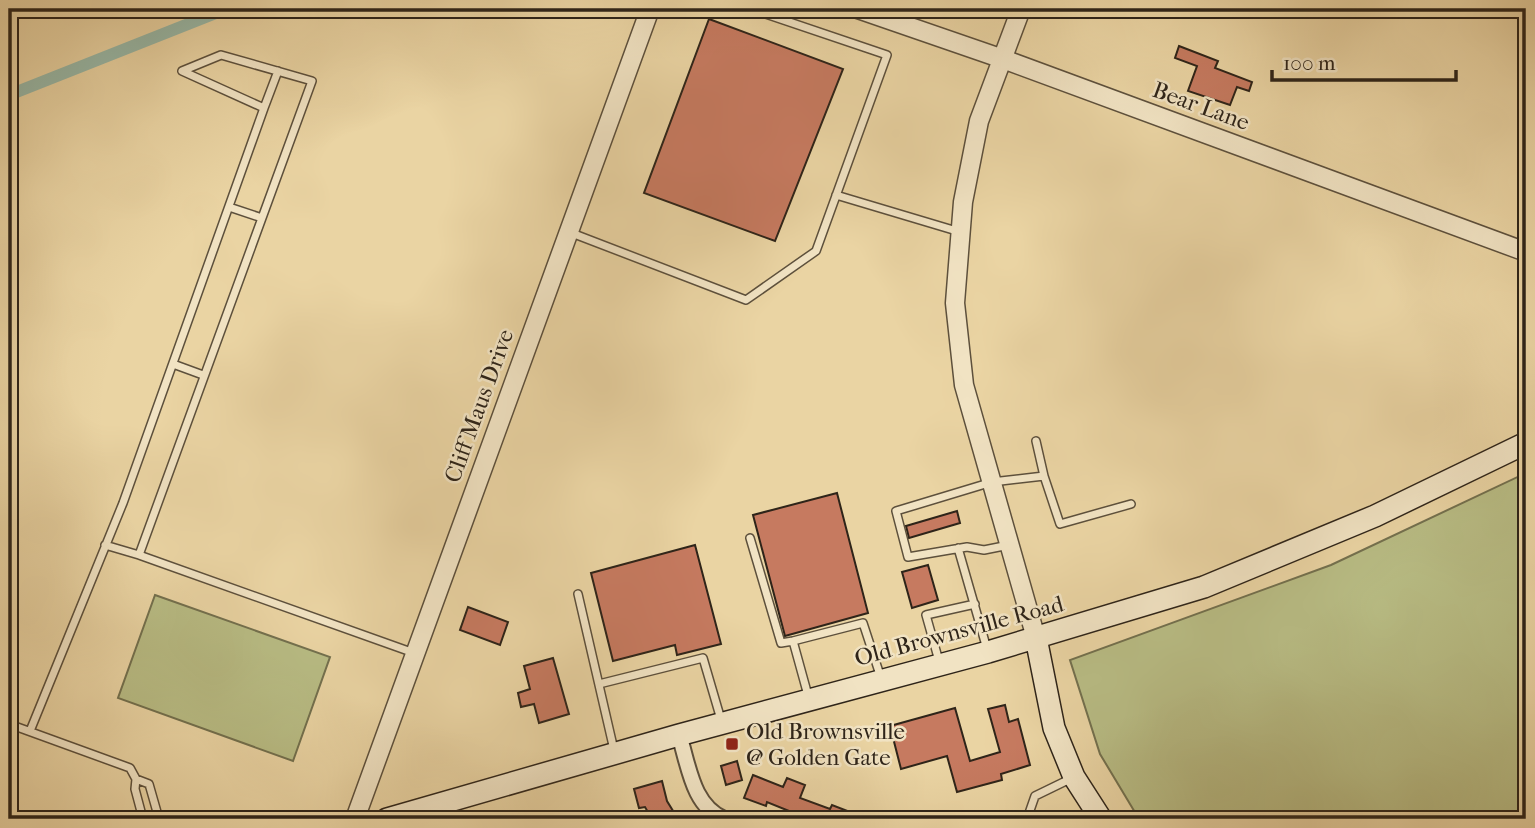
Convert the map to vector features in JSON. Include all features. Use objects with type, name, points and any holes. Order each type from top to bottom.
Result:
[{"type":"main road","name":"Old Brownsville Road","points":[[387,819],[722,723],[988,652],[1204,587],[1375,516],[1526,443]]},
{"type":"main road","points":[[1036,638],[1054,727],[1074,777],[1101,819]]},
{"type":"street","name":"Cliff Maus Drive","points":[[355,819],[649,9]]},
{"type":"street","name":"Bear Lane","points":[[858,9],[1003,59],[1526,252]]},
{"type":"street","points":[[1021,9],[979,121],[963,202],[955,303],[964,385],[1036,638]]},
{"type":"street","points":[[679,735],[702,805],[713,815],[724,819]]},
{"type":"lane","points":[[568,232],[746,300],[816,251],[887,55],[751,9]]},
{"type":"lane","points":[[139,555],[312,81],[220,55],[181,71],[264,108]]},
{"type":"lane","points":[[30,731],[123,503],[278,71]]},
{"type":"lane","points":[[836,195],[961,233]]},
{"type":"lane","points":[[229,206],[262,218]]},
{"type":"lane","points":[[173,364],[203,375]]},
{"type":"lane","points":[[1036,440],[1044,476],[1060,523],[1130,504]]},
{"type":"lane","points":[[1010,544],[984,550],[967,547],[908,557],[896,511],[992,482],[1044,476]]},
{"type":"lane","points":[[750,538],[781,643],[863,622],[881,680]]},
{"type":"lane","points":[[105,545],[415,653]]},
{"type":"lane","points":[[958,548],[988,652]]},
{"type":"lane","points":[[578,594],[615,754]]},
{"type":"lane","points":[[939,664],[926,615],[975,604]]},
{"type":"lane","points":[[793,641],[809,700]]},
{"type":"lane","points":[[599,684],[703,658],[722,723]]},
{"type":"lane","points":[[9,724],[130,768],[136,779],[135,789],[143,818],[158,816],[149,784],[136,779]]},
{"type":"lane","points":[[1027,819],[1035,796],[1074,777]]},
{"type":"green space","points":[[1526,473],[1526,819],[1139,819],[1100,754],[1070,660],[1331,565]]},
{"type":"green space","points":[[155,595],[330,657],[293,761],[118,698]]},
{"type":"building","points":[[709,19],[843,69],[775,241],[644,193]]},
{"type":"building","points":[[1179,46],[1218,61],[1215,68],[1252,82],[1249,91],[1237,87],[1230,105],[1188,91],[1197,66],[1175,58]]},
{"type":"building","points":[[837,493],[868,613],[785,636],[753,515]]},
{"type":"building","points":[[957,511],[960,523],[909,538],[906,526]]},
{"type":"building","points":[[695,545],[721,644],[677,655],[675,645],[613,661],[591,573]]},
{"type":"building","points":[[928,565],[938,600],[912,608],[902,572]]},
{"type":"building","points":[[468,607],[508,622],[500,645],[460,630]]},
{"type":"building","points":[[553,658],[569,714],[539,723],[534,704],[521,707],[518,693],[530,689],[524,666]]},
{"type":"building","points":[[1005,705],[1009,722],[1018,719],[1030,765],[1001,774],[1002,780],[957,792],[947,756],[901,769],[890,726],[955,708],[970,761],[1000,752],[988,709]]},
{"type":"building","points":[[737,761],[742,780],[726,785],[721,766]]},
{"type":"building","points":[[753,775],[783,787],[787,778],[805,785],[800,798],[830,809],[832,805],[868,819],[804,819],[767,802],[766,806],[744,798]]},
{"type":"building","points":[[662,781],[667,801],[678,819],[652,819],[645,807],[639,808],[634,789]]},
{"type":"waterway","points":[[9,95],[226,9]]},
{"type":"place","name":"Old Brownsville @ Golden Gate","points":[[732,744]]}]
